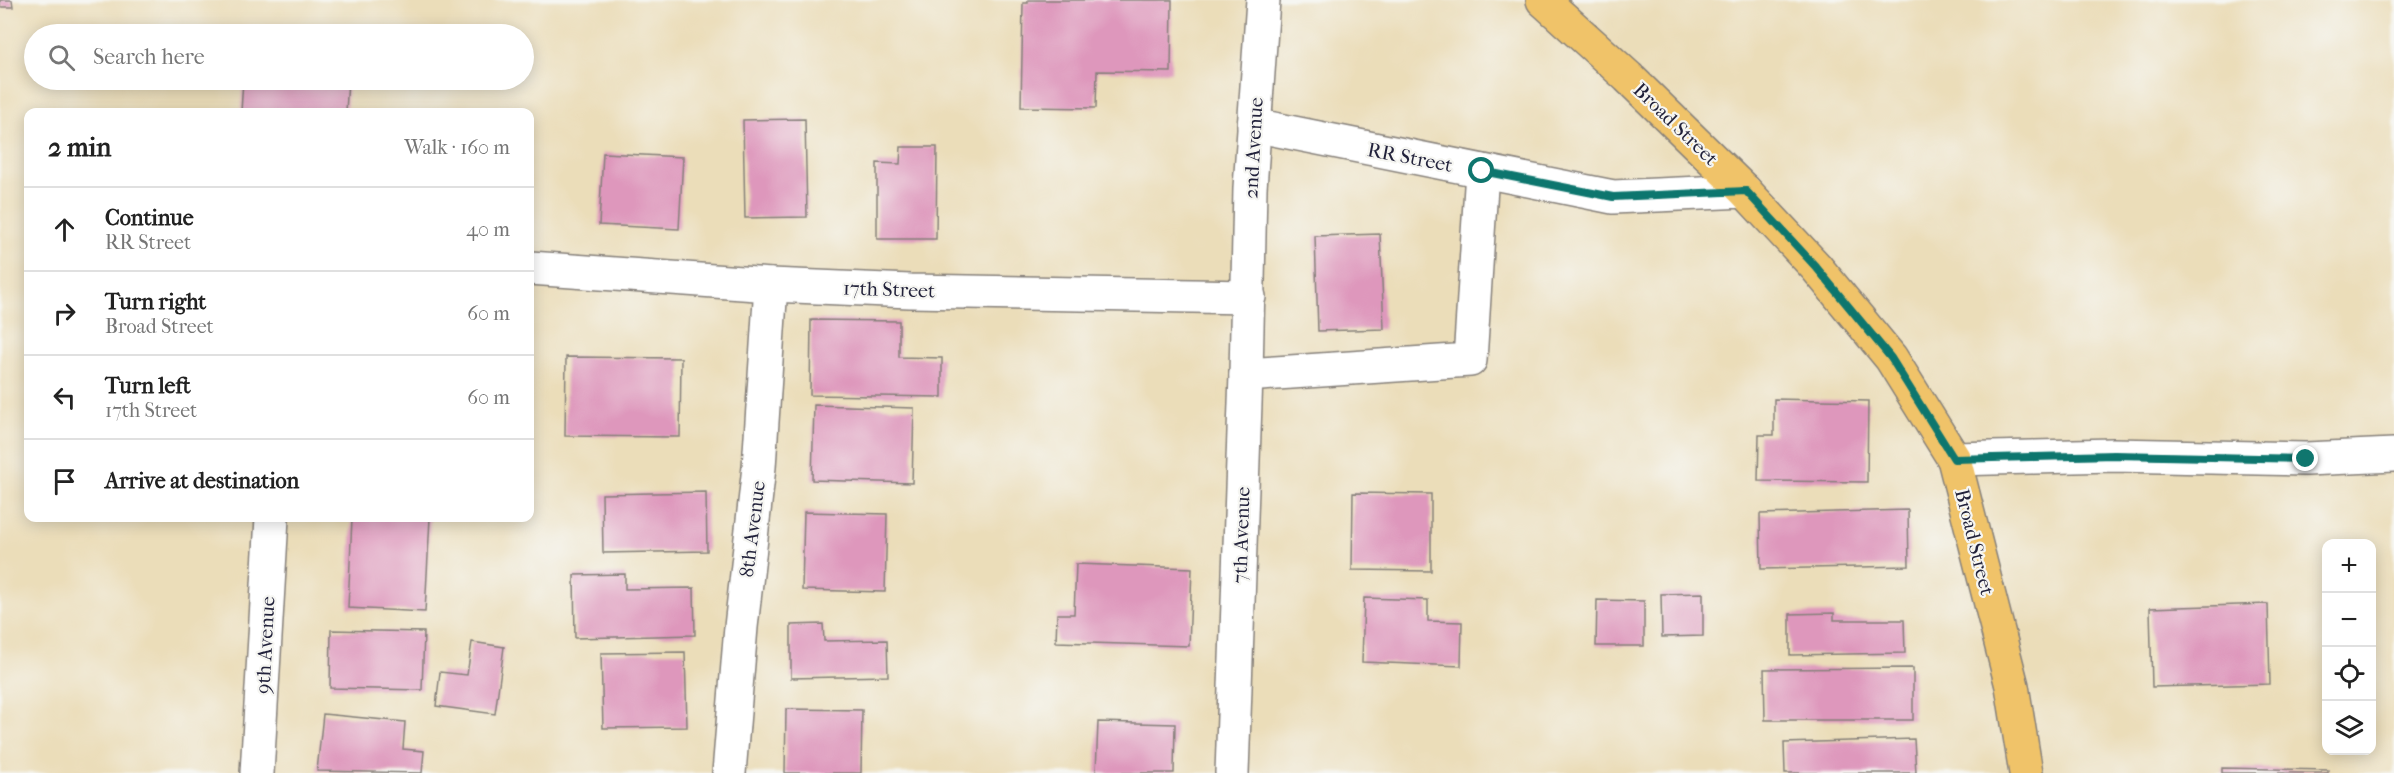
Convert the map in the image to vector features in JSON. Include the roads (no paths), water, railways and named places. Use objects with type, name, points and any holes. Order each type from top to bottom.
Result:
[{"type":"main road","name":"Broad Street","points":[[1543,0],[1628,77],[1746,191],[1816,267],[1891,358],[1954,459],[2012,686],[2026,773]]},
{"type":"street","name":"2nd Avenue","points":[[1249,297],[1250,188],[1263,0]]},
{"type":"street","name":"RR Street","points":[[1254,125],[1613,197],[1746,191]]},
{"type":"street","points":[[1246,375],[1470,360],[1482,171]]},
{"type":"street","name":"17th Street","points":[[534,268],[771,285],[910,291],[1249,297]]},
{"type":"street","name":"8th Avenue","points":[[729,773],[741,627],[759,467],[771,285]]},
{"type":"street","name":"7th Avenue","points":[[1232,773],[1249,297]]},
{"type":"street","points":[[1954,459],[2114,455],[2306,459],[2394,455]]},
{"type":"street","name":"9th Avenue","points":[[257,773],[272,522]]}]
